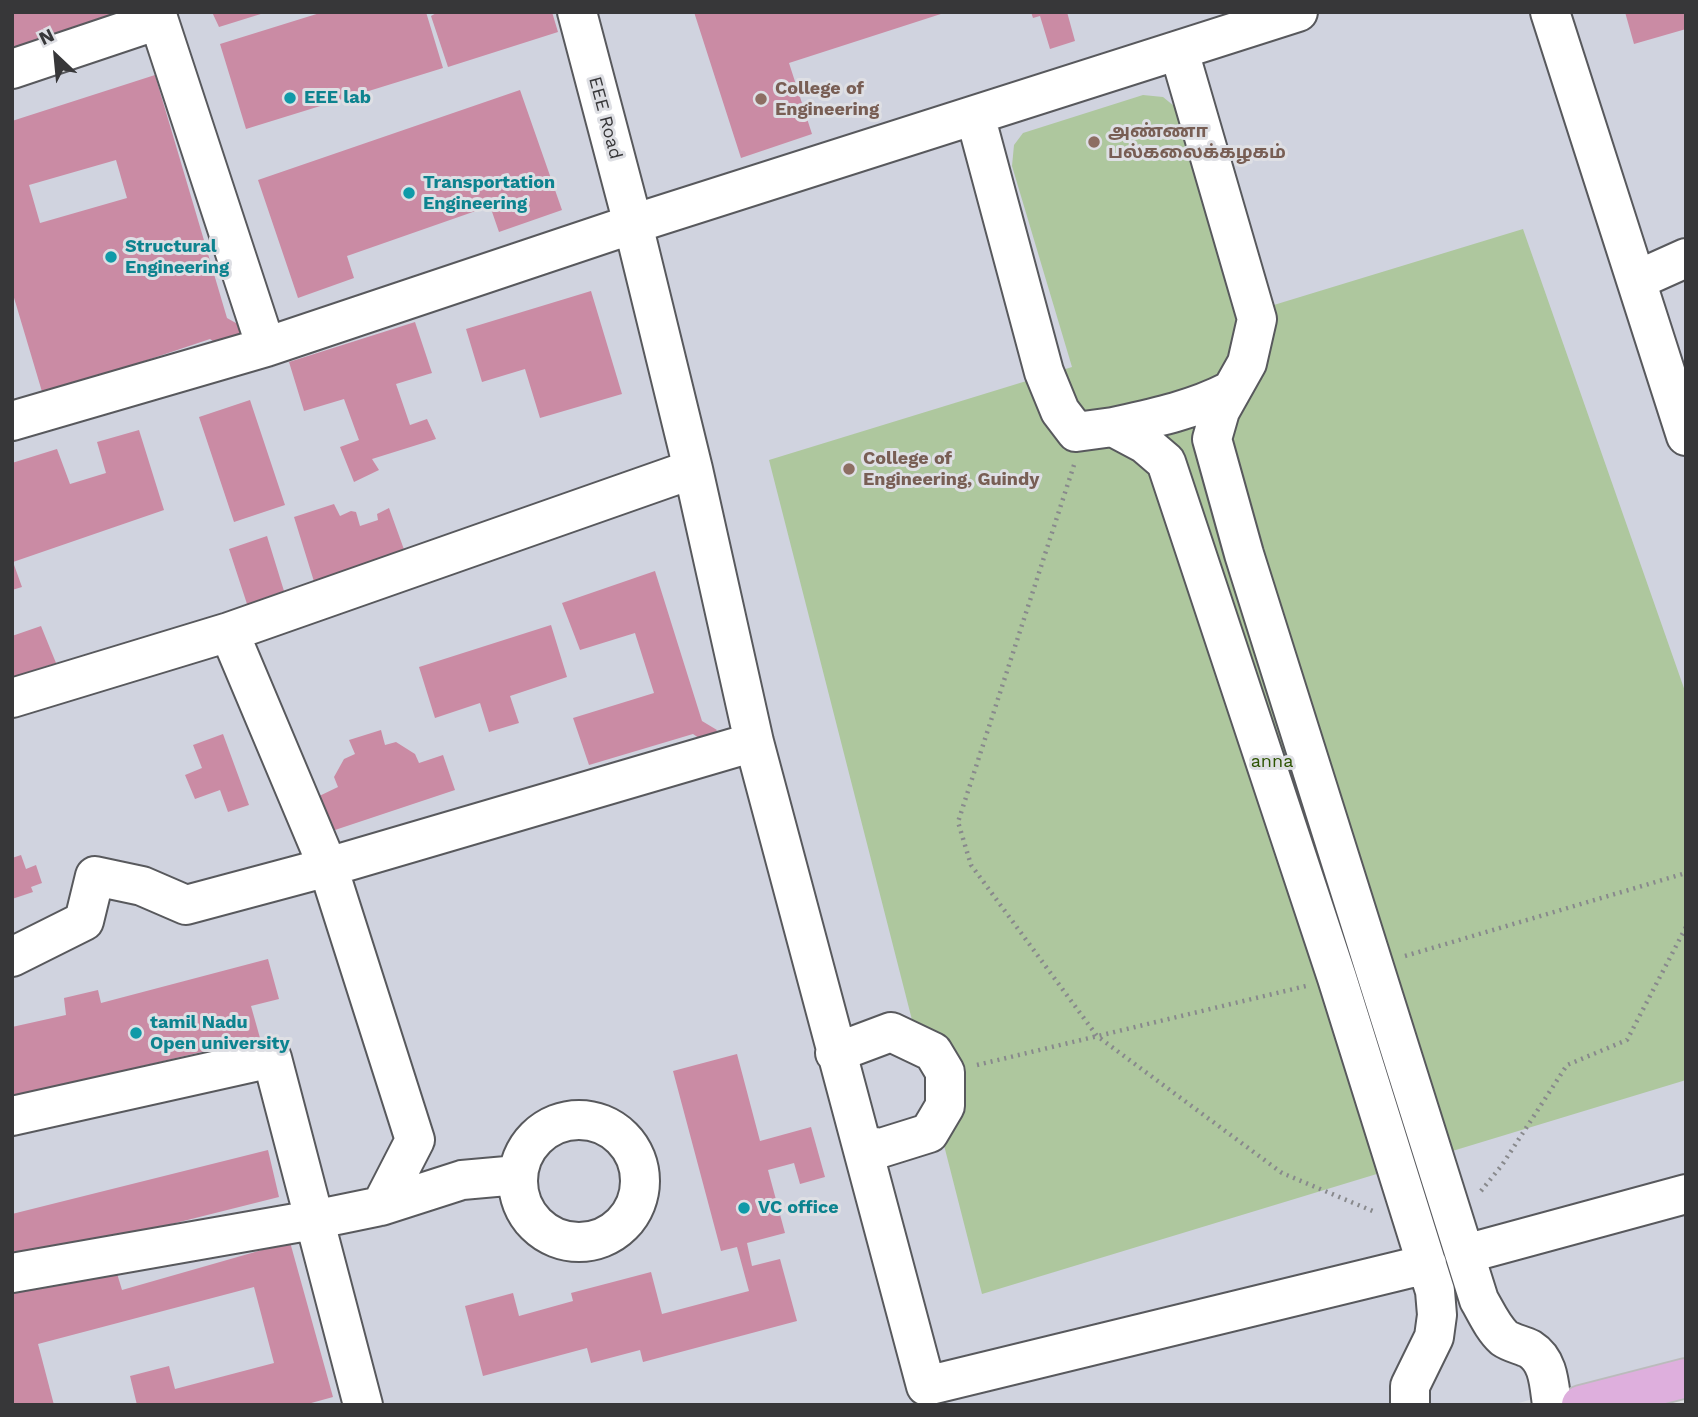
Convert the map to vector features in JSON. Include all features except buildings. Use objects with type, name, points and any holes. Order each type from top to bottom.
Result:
[{"type":"main road","points":[[1581,1405],[1686,1378]]},
{"type":"lane","name":"EEE Road","points":[[577,12],[633,224],[693,469],[754,742],[835,1053]]},
{"type":"lane","points":[[12,421],[266,346],[633,224],[1298,12]]},
{"type":"lane","points":[[1550,12],[1686,436]]},
{"type":"lane","points":[[12,69],[157,16],[266,346]]},
{"type":"lane","points":[[1179,51],[1257,319],[1247,363],[1220,411],[1212,439],[1248,567],[1479,1300],[1504,1338],[1531,1350],[1541,1359],[1546,1370],[1552,1405]]},
{"type":"lane","points":[[975,115],[1044,372],[1060,411],[1076,432],[1113,427],[1193,408],[1230,391]]},
{"type":"lane","points":[[1637,280],[1686,258]]},
{"type":"lane","points":[[1113,427],[1146,444],[1166,462],[1337,978],[1426,1263],[1437,1315],[1434,1337],[1410,1386],[1410,1405]]},
{"type":"lane","points":[[12,698],[229,632],[693,469]]},
{"type":"lane","points":[[229,632],[328,867],[415,1140],[381,1206]]},
{"type":"lane","points":[[12,957],[83,921],[95,876],[142,886],[186,905],[328,867],[754,742]]},
{"type":"lane","points":[[863,1146],[881,1148],[929,1133],[945,1106],[945,1072],[933,1052],[891,1032],[835,1053],[863,1146],[926,1386],[1426,1263],[1453,1282],[1464,1253]]},
{"type":"lane","points":[[12,1116],[272,1058],[363,1405]]},
{"type":"lane","points":[[12,1273],[381,1206],[462,1180],[518,1175]]},
{"type":"lane","points":[[1464,1253],[1686,1194]]},
{"type":"path","points":[[1076,432],[1073,468],[958,822],[971,865],[1097,1036],[1282,1173],[1377,1213],[1426,1263]]},
{"type":"path","points":[[1373,966],[1686,873]]},
{"type":"path","points":[[1464,1253],[1502,1165],[1567,1065],[1627,1040],[1686,927]]},
{"type":"path","points":[[945,1072],[1337,978]]},
{"type":"shaded area","name":"College of Engineering, Guindy","points":[[12,12],[1686,12],[1686,1358],[1511,1405],[12,1405]]},
{"type":"green space","name":"anna","points":[[1143,95],[1163,97],[1174,106],[1241,315],[1523,229],[1686,694],[1686,1080],[982,1294],[769,460],[1072,367],[1012,166],[1014,145],[1023,133]]},
{"type":"place","name":"EEE lab","points":[[290,98]]},
{"type":"place","name":"College of Engineering","points":[[761,99]]},
{"type":"place","name":"அண்ணா பல்கலைக்கழகம்","points":[[1094,142]]},
{"type":"place","name":"Transportation Engineering","points":[[409,193]]},
{"type":"place","name":"Structural Engineering","points":[[111,257]]},
{"type":"place","name":"College of Engineering, Guindy","points":[[849,469]]},
{"type":"place","name":"tamil Nadu Open university","points":[[136,1033]]},
{"type":"place","name":"VC office","points":[[744,1208]]}]
